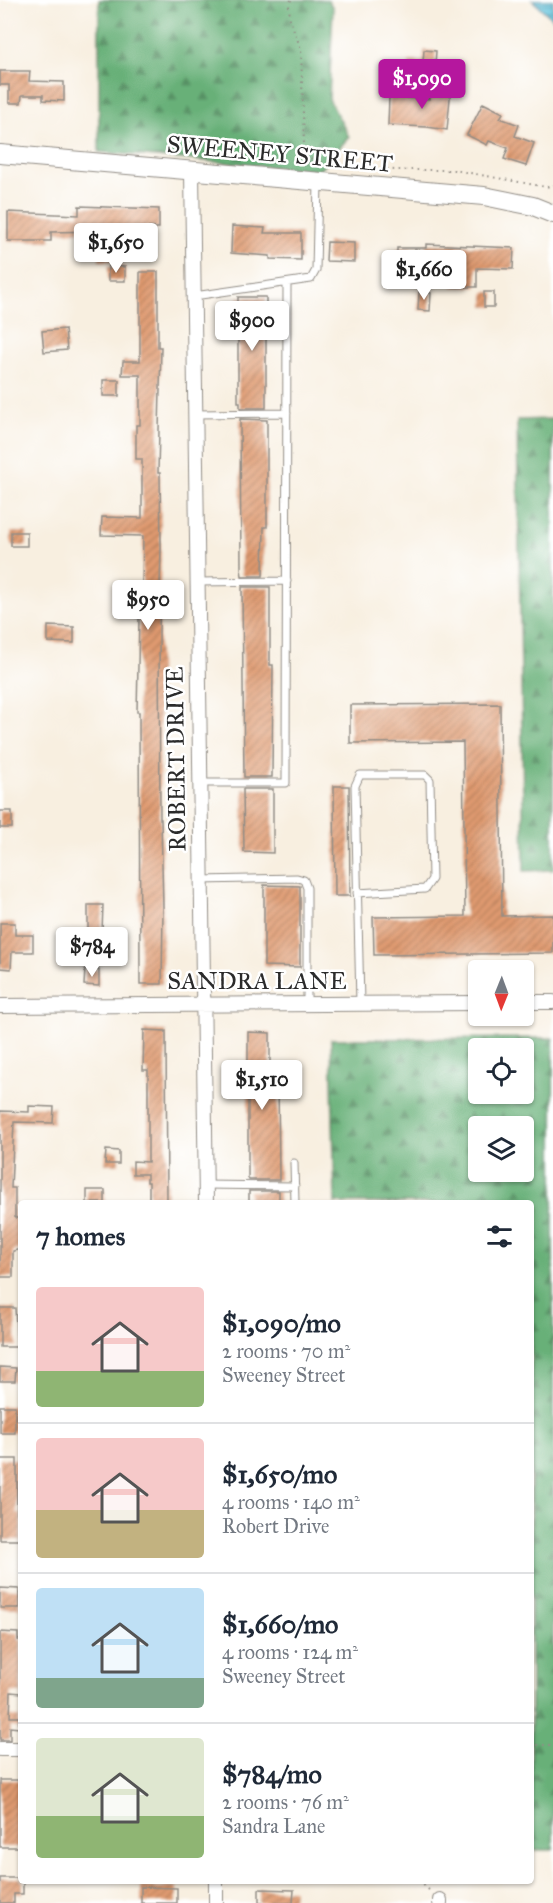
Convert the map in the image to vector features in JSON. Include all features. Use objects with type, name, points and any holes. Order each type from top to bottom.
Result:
[{"type":"street","name":"SWEENEY STREET","points":[[0,154],[484,196],[533,206],[553,214]]},
{"type":"street","name":"ROBERT DRIVE","points":[[192,170],[206,1200]]},
{"type":"street","points":[[534,1002],[553,1002]]},
{"type":"street","name":"SANDRA LANE","points":[[0,1006],[468,1003]]},
{"type":"street","points":[[0,1749],[18,1749]]},
{"type":"street","points":[[216,1884],[216,1903]]},
{"type":"lane","points":[[194,296],[311,279],[316,270],[318,182]]},
{"type":"lane","points":[[199,783],[286,783],[287,284]]},
{"type":"lane","points":[[195,414],[287,413]]},
{"type":"lane","points":[[197,582],[287,580]]},
{"type":"lane","points":[[357,893],[425,889],[432,879],[430,780],[425,775],[360,775],[355,786],[357,893],[360,1003]]},
{"type":"lane","points":[[200,880],[297,878],[304,880],[307,888],[307,1003]]},
{"type":"lane","points":[[294,1163],[295,1200]]},
{"type":"lane","points":[[205,1185],[295,1186]]},
{"type":"path","points":[[291,0],[290,20],[301,49],[304,145],[313,161],[394,170],[454,170],[546,187],[553,185]]},
{"type":"path","points":[[534,1745],[553,1745]]},
{"type":"green space","points":[[99,0],[328,0],[333,8],[329,99],[349,137],[319,171],[99,152]]},
{"type":"green space","points":[[553,419],[553,870],[524,871],[517,420]]},
{"type":"green space","points":[[468,1038],[468,1104],[534,1104],[534,1038],[553,1038],[553,1850],[534,1850],[534,1200],[335,1200],[331,1039]]},
{"type":"water","points":[[532,0],[553,0],[553,19]]},
{"type":"building","points":[[424,50],[436,51],[434,78],[409,74],[409,61],[423,62]]},
{"type":"building","points":[[0,71],[30,71],[29,81],[64,82],[64,101],[43,100],[43,95],[22,95],[21,103],[9,103],[9,85],[0,85]]},
{"type":"building","points":[[430,86],[451,88],[447,130],[388,125],[389,97],[429,99]]},
{"type":"building","points":[[483,103],[503,113],[500,118],[519,125],[515,136],[534,143],[526,166],[504,159],[508,148],[489,141],[487,145],[467,135]]},
{"type":"building","points":[[79,206],[159,209],[159,228],[113,227],[112,261],[99,261],[99,231],[51,232],[51,241],[8,241],[8,212],[79,215]]},
{"type":"building","points":[[232,226],[265,228],[264,233],[301,233],[301,260],[270,259],[270,256],[231,253]]},
{"type":"building","points":[[327,242],[354,243],[354,262],[326,261]]},
{"type":"building","points":[[426,244],[514,248],[513,269],[477,268],[477,287],[452,287],[452,265],[397,264],[397,248],[426,248]]},
{"type":"building","points":[[108,266],[125,267],[125,281],[108,281]]},
{"type":"building","points":[[140,272],[158,272],[158,347],[161,347],[158,473],[160,473],[161,547],[159,631],[162,984],[140,984],[139,712],[137,712],[139,618],[136,618],[137,584],[142,584],[143,536],[101,535],[102,517],[142,518],[142,459],[136,459],[136,425],[140,425],[140,375],[122,375],[123,361],[140,361]]},
{"type":"building","points":[[419,292],[431,293],[430,311],[418,310]]},
{"type":"building","points":[[484,292],[494,292],[494,307],[484,307]]},
{"type":"building","points":[[238,297],[266,297],[266,408],[240,408],[240,402],[238,402]]},
{"type":"building","points":[[65,329],[67,350],[44,352],[42,331]]},
{"type":"building","points":[[103,380],[119,380],[119,396],[103,396]]},
{"type":"building","points":[[240,419],[267,420],[267,527],[264,527],[263,576],[242,576]]},
{"type":"building","points":[[11,532],[27,532],[27,546],[11,546]]},
{"type":"building","points":[[242,587],[270,587],[270,665],[273,665],[272,777],[244,777]]},
{"type":"building","points":[[48,626],[74,627],[74,643],[48,642]]},
{"type":"building","points":[[500,704],[502,916],[553,915],[553,953],[374,955],[373,917],[465,916],[463,742],[350,743],[350,705]]},
{"type":"building","points":[[334,786],[349,786],[350,896],[335,896]]},
{"type":"building","points":[[243,789],[273,789],[273,853],[244,852]]},
{"type":"building","points":[[0,811],[12,811],[12,828],[0,828]]},
{"type":"building","points":[[264,885],[300,886],[300,967],[264,966]]},
{"type":"building","points":[[88,905],[103,905],[102,932],[88,932]]},
{"type":"building","points":[[0,923],[15,923],[15,935],[33,935],[33,952],[12,952],[11,969],[0,968]]},
{"type":"building","points":[[85,969],[99,970],[99,986],[84,985]]},
{"type":"building","points":[[144,1030],[166,1031],[167,1200],[149,1200],[147,1174],[133,1174],[133,1161],[148,1162],[148,1070],[143,1070]]},
{"type":"building","points":[[248,1032],[270,1033],[270,1073],[278,1074],[279,1180],[249,1180],[248,1178]]},
{"type":"building","points":[[29,1106],[54,1107],[53,1123],[14,1122],[11,1188],[15,1188],[18,1250],[13,1251],[13,1277],[0,1277],[0,1111],[29,1112]]},
{"type":"building","points":[[106,1150],[119,1151],[119,1164],[105,1164]]},
{"type":"building","points":[[87,1190],[105,1190],[105,1200],[87,1200]]},
{"type":"building","points":[[249,1191],[279,1191],[279,1200],[249,1200]]},
{"type":"building","points":[[0,1308],[15,1308],[17,1347],[0,1347]]},
{"type":"building","points":[[0,1367],[16,1368],[15,1381],[0,1381]]},
{"type":"building","points":[[0,1406],[15,1406],[15,1433],[0,1433]]},
{"type":"building","points":[[0,1459],[17,1459],[18,1540],[0,1540]]},
{"type":"building","points":[[0,1588],[18,1589],[18,1608],[0,1608]]},
{"type":"building","points":[[0,1632],[18,1633],[18,1693],[11,1692],[10,1717],[18,1717],[18,1728],[10,1727],[10,1740],[0,1740]]},
{"type":"building","points":[[0,1780],[18,1780],[18,1847],[0,1847]]},
{"type":"building","points":[[0,1878],[18,1878],[18,1884],[23,1884],[23,1894],[14,1894],[14,1903],[0,1903]]},
{"type":"building","points":[[141,1887],[177,1888],[177,1903],[141,1903]]},
{"type":"building","points":[[259,1889],[294,1890],[293,1903],[259,1903]]}]
